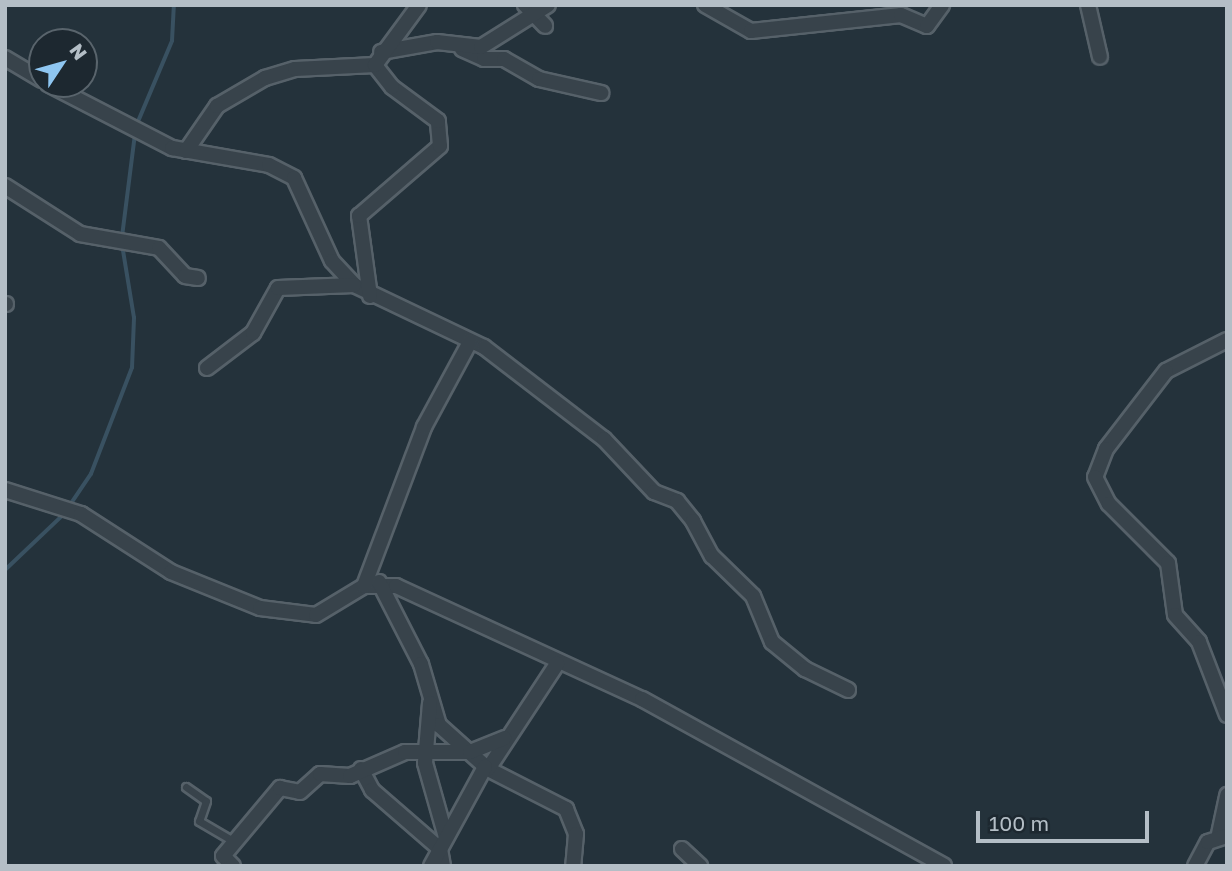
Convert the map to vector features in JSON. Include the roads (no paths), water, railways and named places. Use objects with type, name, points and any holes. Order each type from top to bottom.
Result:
[{"type":"street","points":[[378,58],[419,5]]},
{"type":"street","points":[[524,5],[541,21]]},
{"type":"street","points":[[454,46],[492,43],[541,21],[548,5]]},
{"type":"street","points":[[705,5],[751,31],[901,15],[927,26],[942,5]]},
{"type":"street","points":[[1088,5],[1100,57]]},
{"type":"street","points":[[186,150],[217,106],[265,78],[295,69],[378,58],[437,42],[484,59],[504,59],[539,79],[601,93]]},
{"type":"street","points":[[5,58],[28,72]]},
{"type":"street","points":[[370,296],[359,216],[439,150],[442,134],[438,121],[392,87],[378,58]]},
{"type":"street","points":[[77,98],[186,150],[269,165],[294,177],[332,261],[354,285],[370,296],[470,342],[604,439],[654,492],[677,501],[712,556],[753,596],[772,642],[804,669],[848,690]]},
{"type":"street","points":[[5,186],[80,234],[159,248],[185,276],[198,278]]},
{"type":"street","points":[[207,368],[253,333],[278,288],[354,285]]},
{"type":"street","points":[[1227,341],[1166,371],[1106,449],[1095,477],[1109,504],[1168,563],[1175,615],[1199,642],[1227,715]]},
{"type":"street","points":[[364,586],[424,427],[470,342]]},
{"type":"street","points":[[5,490],[81,514],[171,572],[260,608],[327,613],[364,586],[379,582],[557,664],[642,699],[944,866]]},
{"type":"street","points":[[379,582],[421,664],[430,702],[444,732],[486,768],[566,809],[576,834],[573,866]]},
{"type":"street","points":[[431,866],[504,738],[557,664]]},
{"type":"street","points":[[430,702],[425,750],[443,843],[443,866]]},
{"type":"street","points":[[233,866],[223,858],[280,789],[300,792],[320,774],[343,778],[388,756],[425,750],[470,752],[504,738]]},
{"type":"street","points":[[361,769],[372,790],[443,843]]},
{"type":"street","points":[[1195,866],[1223,835],[1227,795]]},
{"type":"street","points":[[682,849],[700,866]]},
{"type":"lane","points":[[186,787],[206,802],[199,821],[235,843]]},
{"type":"waterway","points":[[137,124],[172,41],[174,5]]},
{"type":"waterway","points":[[122,237],[135,134]]},
{"type":"waterway","points":[[70,505],[91,474],[132,368],[134,318],[122,245]]},
{"type":"waterway","points":[[5,570],[64,514]]}]
